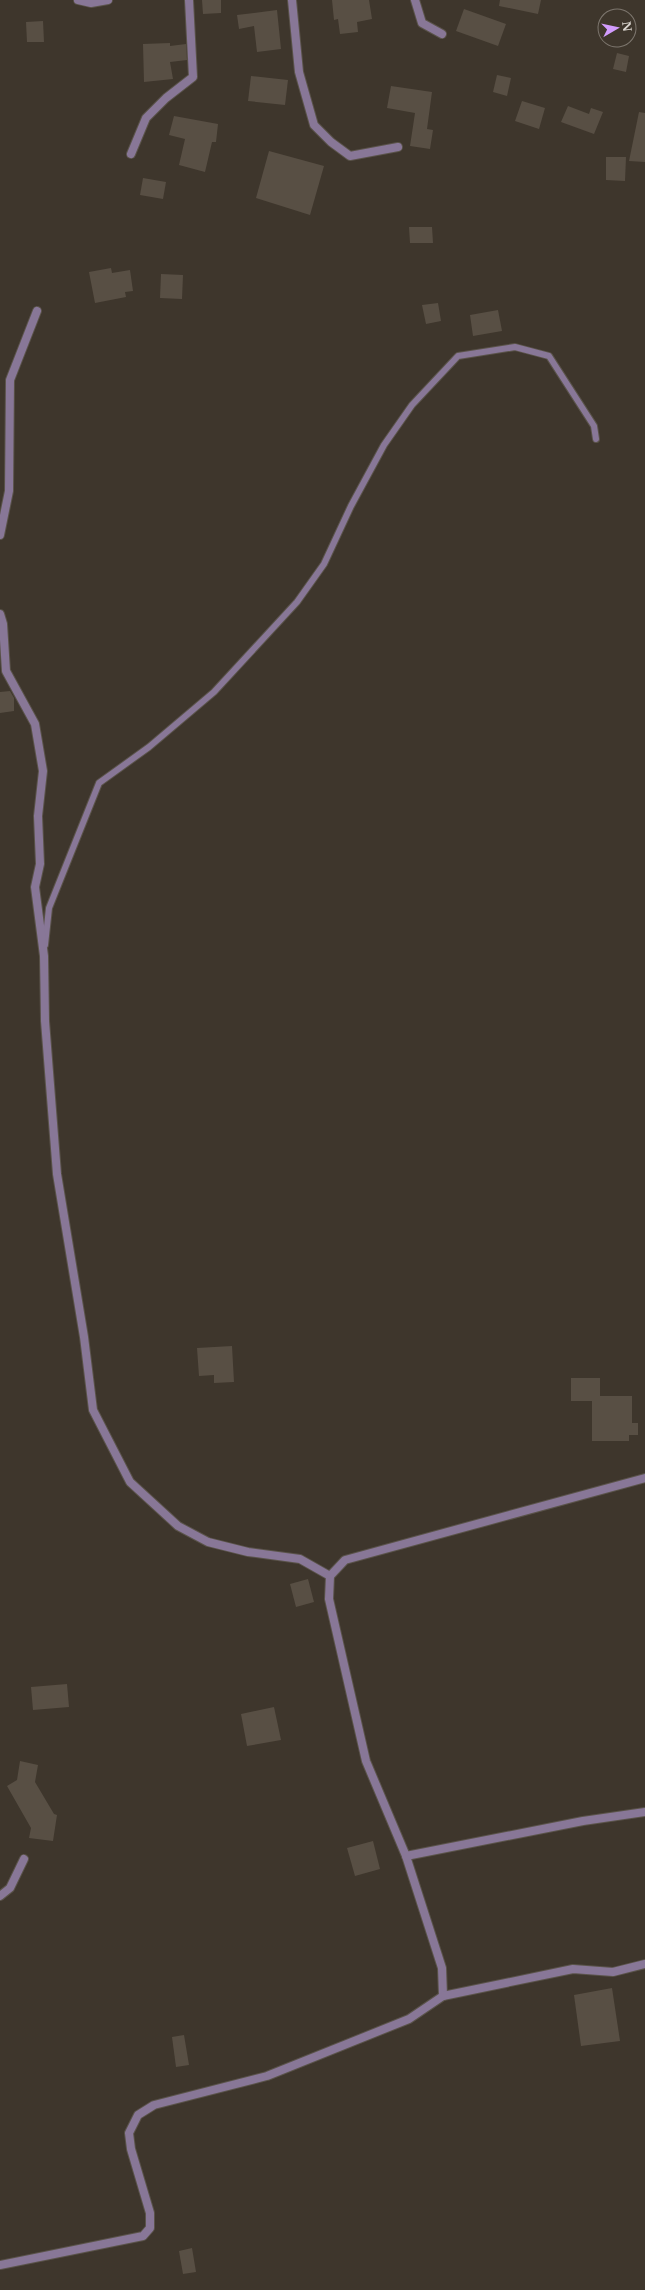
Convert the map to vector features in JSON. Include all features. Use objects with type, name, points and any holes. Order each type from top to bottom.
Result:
[{"type":"street","points":[[78,0],[91,3],[108,0]]},
{"type":"street","points":[[131,154],[146,118],[166,98],[193,77],[189,0]]},
{"type":"street","points":[[292,0],[297,34],[300,72],[314,125],[331,142],[350,156],[398,147]]},
{"type":"street","points":[[415,0],[422,23],[442,34]]},
{"type":"street","points":[[0,535],[2,508],[9,492],[10,380],[37,311]]},
{"type":"street","points":[[0,614],[4,624],[6,672],[35,724],[43,771],[38,816],[40,864],[35,887],[44,956],[45,1022],[57,1174],[84,1337],[93,1410],[130,1482],[178,1526],[208,1542],[248,1552],[300,1559],[330,1576]]},
{"type":"street","points":[[443,1996],[442,1968],[406,1856],[366,1761],[329,1599],[330,1576],[345,1560],[645,1478]]},
{"type":"street","points":[[406,1856],[583,1821],[645,1812]]},
{"type":"street","points":[[0,1896],[10,1888],[24,1859]]},
{"type":"street","points":[[0,2265],[144,2236],[150,2228],[150,2212],[131,2149],[129,2133],[138,2115],[154,2105],[267,2076],[409,2019],[443,1996],[573,1969],[614,1972],[645,1964]]},
{"type":"lane","points":[[44,956],[49,908],[99,783],[149,747],[214,692],[297,602],[324,564],[351,506],[384,445],[412,405],[458,356],[515,347],[549,356],[594,426],[596,439]]},
{"type":"building","points":[[202,0],[221,0],[221,13],[203,14]]},
{"type":"building","points":[[332,0],[369,0],[372,19],[357,22],[358,32],[340,34],[338,19],[334,20]]},
{"type":"building","points":[[500,0],[541,0],[538,14],[499,6]]},
{"type":"building","points":[[464,9],[506,24],[498,46],[456,31]]},
{"type":"building","points":[[277,10],[281,49],[257,52],[254,26],[239,29],[237,15]]},
{"type":"building","points":[[43,21],[44,42],[27,42],[26,22]]},
{"type":"building","points":[[170,43],[170,46],[186,44],[187,60],[170,62],[173,79],[144,82],[143,44]]},
{"type":"building","points":[[617,53],[629,56],[626,72],[613,69]]},
{"type":"building","points":[[497,75],[511,78],[507,96],[493,92]]},
{"type":"building","points":[[251,76],[288,80],[285,105],[248,101]]},
{"type":"building","points":[[391,86],[432,92],[427,129],[433,130],[430,149],[410,146],[415,113],[387,108]]},
{"type":"building","points":[[522,101],[545,108],[539,129],[515,121]]},
{"type":"building","points":[[568,106],[589,114],[591,108],[603,112],[594,134],[561,122]]},
{"type":"building","points":[[639,112],[645,113],[645,162],[629,161]]},
{"type":"building","points":[[174,116],[218,124],[216,142],[212,142],[205,172],[179,165],[185,139],[169,135]]},
{"type":"building","points":[[269,151],[324,166],[310,215],[256,198]]},
{"type":"building","points":[[606,157],[626,157],[625,181],[606,180]]},
{"type":"building","points":[[143,178],[166,182],[163,199],[140,195]]},
{"type":"building","points":[[409,227],[432,227],[433,243],[410,243]]},
{"type":"building","points":[[111,268],[112,273],[130,270],[133,291],[125,292],[126,297],[95,303],[89,272]]},
{"type":"building","points":[[161,274],[183,275],[182,299],[160,298]]},
{"type":"building","points":[[438,303],[441,321],[426,324],[422,305]]},
{"type":"building","points":[[498,310],[502,331],[473,336],[470,315]]},
{"type":"building","points":[[10,691],[14,698],[14,711],[0,713],[0,692]]},
{"type":"building","points":[[232,1346],[234,1382],[214,1383],[214,1375],[199,1376],[197,1348]]},
{"type":"building","points":[[571,1378],[600,1378],[600,1396],[632,1396],[632,1423],[638,1423],[638,1435],[629,1435],[629,1441],[592,1441],[592,1401],[571,1401]]},
{"type":"building","points":[[308,1579],[314,1602],[296,1607],[290,1584]]},
{"type":"building","points":[[67,1684],[69,1707],[33,1710],[31,1687]]},
{"type":"building","points":[[274,1707],[281,1740],[247,1746],[241,1714]]},
{"type":"building","points":[[20,1761],[38,1765],[35,1782],[54,1814],[57,1815],[53,1841],[29,1838],[31,1828],[7,1786],[17,1780]]},
{"type":"building","points":[[373,1841],[380,1869],[355,1876],[347,1848]]},
{"type":"building","points":[[612,1988],[620,2041],[581,2046],[574,1995]]},
{"type":"building","points":[[184,2035],[189,2065],[176,2067],[172,2037]]},
{"type":"building","points":[[192,2248],[196,2272],[183,2274],[179,2251]]}]
